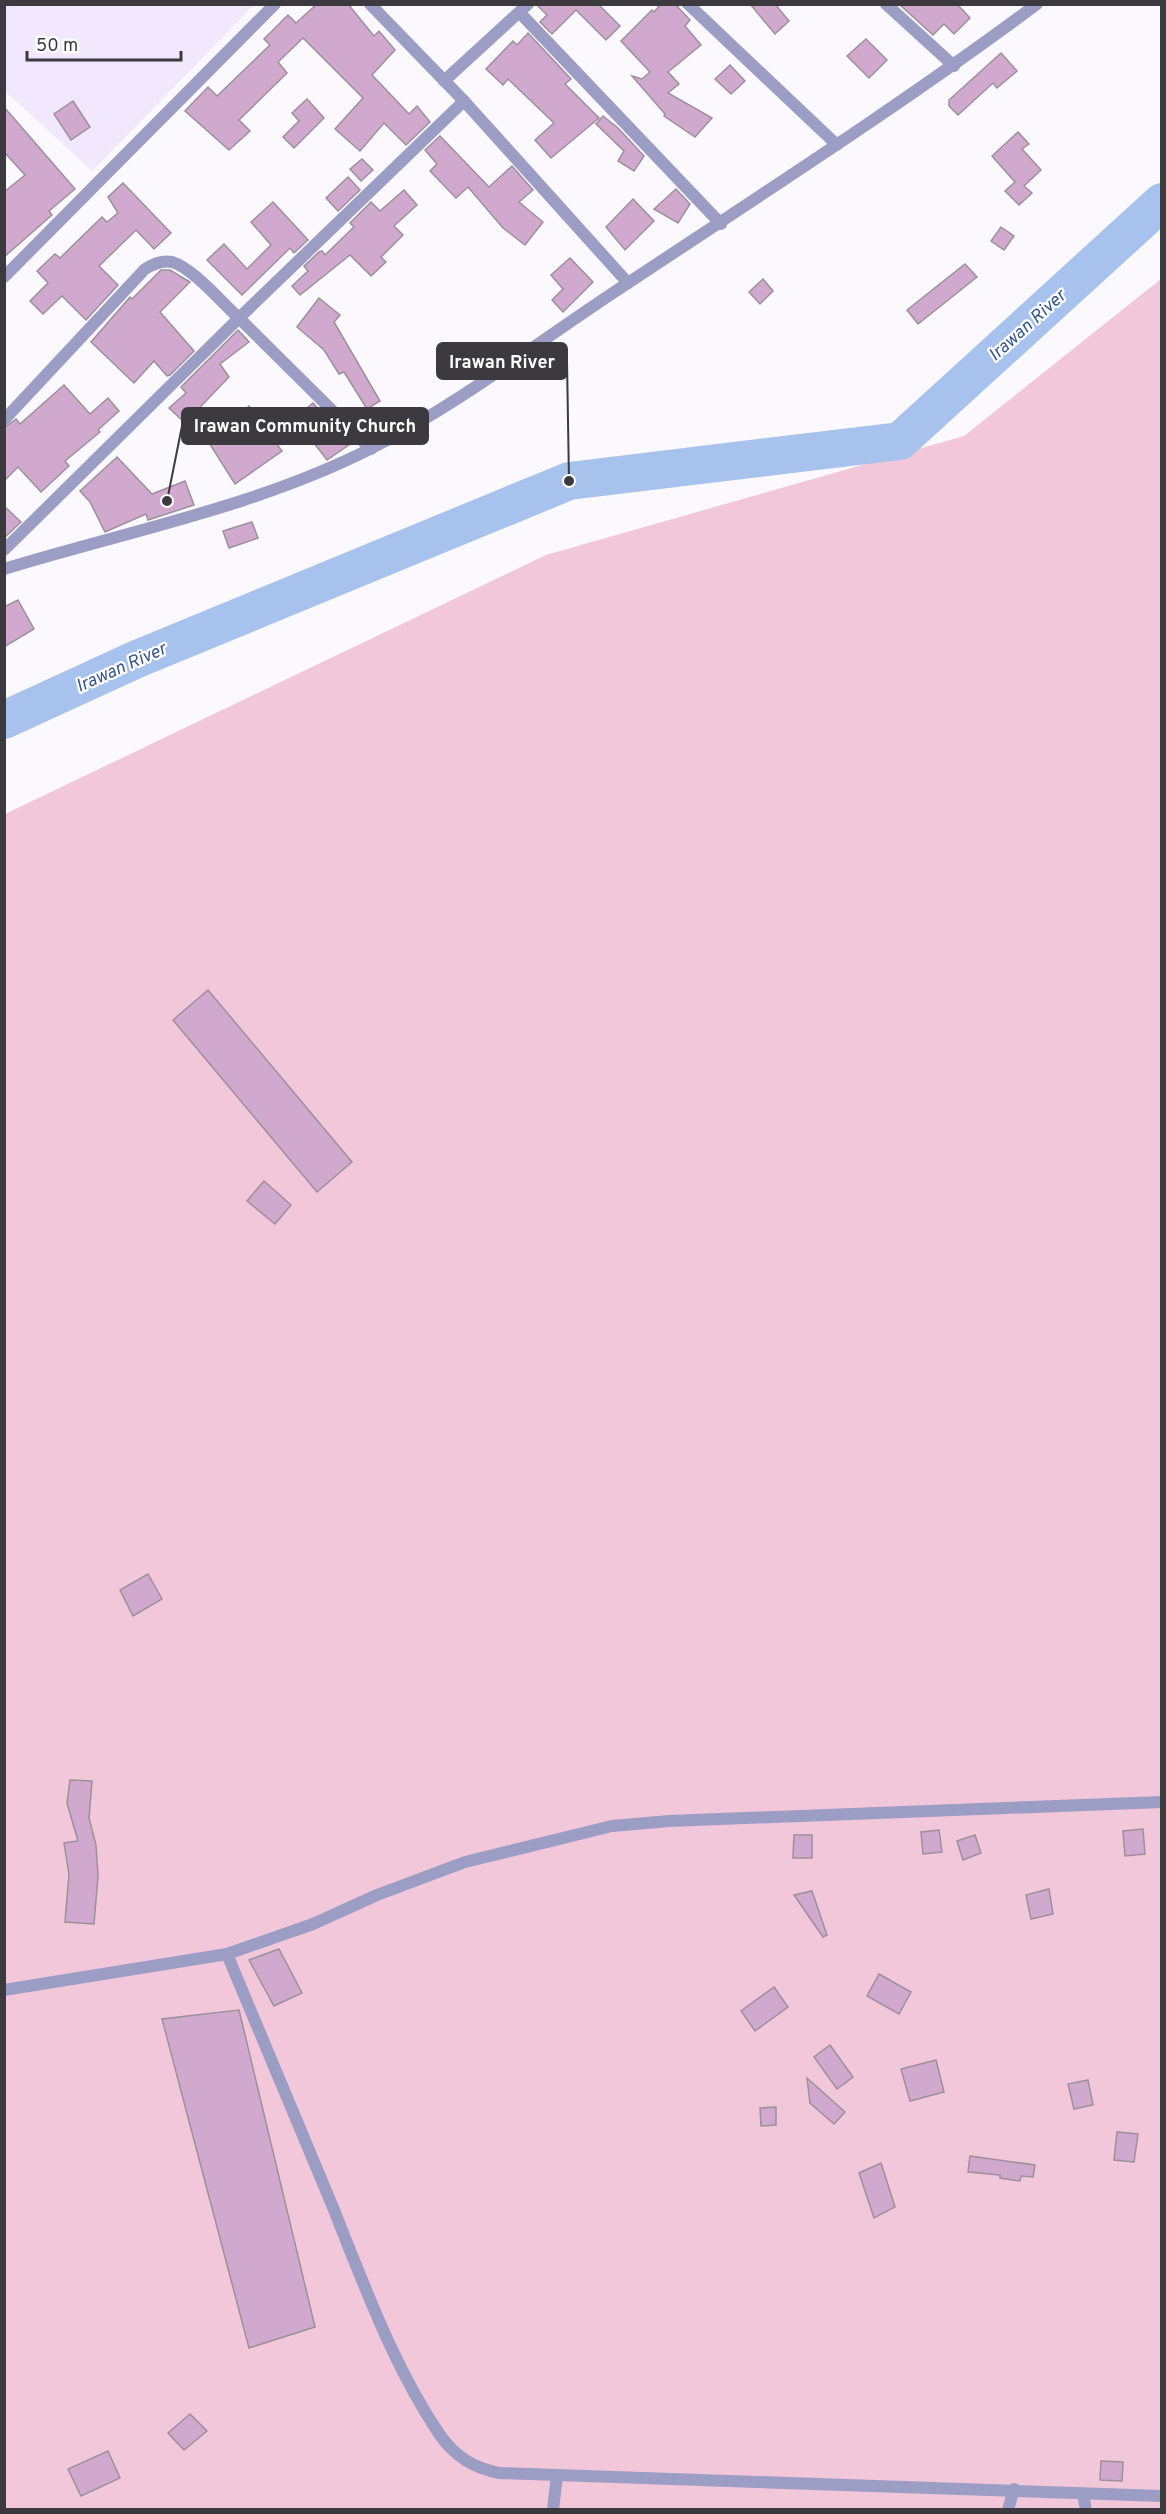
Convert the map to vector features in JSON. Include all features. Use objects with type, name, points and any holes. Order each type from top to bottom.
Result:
[{"type":"street","points":[[4,277],[275,4]]},
{"type":"street","points":[[370,4],[464,101],[628,283]]},
{"type":"street","points":[[688,4],[837,145]]},
{"type":"street","points":[[886,4],[954,66]]},
{"type":"street","points":[[5,568],[199,515],[262,494],[372,448],[456,399],[628,283],[721,224],[954,66],[1031,6]]},
{"type":"street","points":[[444,81],[524,9],[721,224]]},
{"type":"street","points":[[4,550],[238,318],[464,101]]},
{"type":"street","points":[[4,420],[145,269],[158,262],[171,262],[186,269],[372,448]]},
{"type":"street","points":[[4,1990],[227,1954],[313,1924],[377,1895],[465,1862],[612,1826],[669,1821],[1161,1802]]},
{"type":"street","points":[[227,1954],[363,2285],[395,2354],[441,2436],[464,2461],[479,2469],[499,2473],[1014,2489],[1161,2496]]},
{"type":"street","points":[[554,2510],[557,2475]]},
{"type":"street","points":[[1008,2510],[1014,2489]]},
{"type":"street","points":[[1083,2494],[1086,2510]]},
{"type":"shaded area","points":[[4,5],[254,5],[92,171],[5,91]]},
{"type":"shaded area","points":[[1161,279],[1161,2509],[5,2510],[5,814],[546,555],[964,436]]},
{"type":"building","points":[[317,4],[348,4],[374,36],[379,31],[395,50],[372,75],[409,114],[417,106],[430,122],[406,145],[384,123],[360,151],[335,129],[363,98],[303,38],[278,62],[287,73],[239,120],[250,131],[229,150],[185,111],[208,87],[217,96],[270,45],[264,39],[288,15],[296,23]]},
{"type":"building","points":[[536,4],[598,4],[620,26],[606,40],[576,10],[552,34],[540,22],[547,15]]},
{"type":"building","points":[[661,4],[675,4],[690,20],[685,26],[701,45],[668,72],[679,84],[668,93],[712,118],[695,137],[664,116],[665,114],[632,76],[642,79],[650,72],[621,41]]},
{"type":"building","points":[[750,4],[775,4],[789,21],[775,34]]},
{"type":"building","points":[[899,4],[957,4],[970,18],[954,34],[944,24],[933,35]]},
{"type":"building","points":[[528,33],[571,79],[565,84],[599,118],[551,158],[535,140],[554,123],[508,79],[503,85],[486,69],[513,41],[517,45]]},
{"type":"building","points":[[866,39],[887,60],[869,78],[847,56]]},
{"type":"building","points":[[1001,53],[1017,71],[997,88],[993,83],[958,115],[949,106],[949,100]]},
{"type":"building","points":[[730,65],[745,81],[731,94],[715,79]]},
{"type":"building","points":[[307,99],[324,118],[294,148],[283,137],[299,121],[292,113]]},
{"type":"building","points":[[73,101],[90,127],[71,140],[54,114]]},
{"type":"building","points":[[4,107],[75,189],[49,211],[52,215],[4,257],[4,192],[25,175],[4,152]]},
{"type":"building","points":[[603,116],[618,128],[644,156],[634,171],[618,161],[624,151],[596,124]]},
{"type":"building","points":[[1018,132],[1029,144],[1022,149],[1041,170],[1024,186],[1032,193],[1019,205],[1005,191],[1015,182],[992,156]]},
{"type":"building","points":[[440,136],[489,187],[512,166],[533,190],[519,202],[543,222],[525,245],[503,228],[468,187],[456,198],[430,171],[437,164],[425,150]]},
{"type":"building","points":[[362,159],[373,170],[361,181],[350,169]]},
{"type":"building","points":[[348,177],[360,190],[338,211],[326,198]]},
{"type":"building","points":[[123,183],[171,233],[154,249],[136,230],[99,266],[118,285],[86,320],[62,296],[43,314],[30,301],[48,283],[37,271],[55,254],[60,258],[102,217],[107,222],[118,213],[108,197]]},
{"type":"building","points":[[676,189],[690,204],[678,223],[654,209]]},
{"type":"building","points":[[404,190],[417,205],[394,226],[403,235],[381,257],[386,262],[371,276],[350,255],[300,295],[292,286],[308,271],[304,266],[319,252],[322,251],[325,255],[354,227],[350,223],[371,202],[380,211]]},
{"type":"building","points":[[633,199],[654,221],[625,250],[606,227]]},
{"type":"building","points":[[273,202],[308,240],[294,253],[290,248],[242,295],[207,260],[224,244],[247,269],[271,245],[251,222]]},
{"type":"building","points":[[1001,227],[1014,236],[1004,250],[991,241]]},
{"type":"building","points":[[570,258],[593,282],[563,312],[552,300],[563,289],[551,275]]},
{"type":"building","points":[[965,264],[977,277],[918,324],[907,310]]},
{"type":"building","points":[[161,270],[170,270],[190,282],[160,312],[194,351],[167,376],[154,361],[134,383],[91,342],[130,297],[132,299]]},
{"type":"building","points":[[763,279],[773,291],[760,304],[749,292]]},
{"type":"building","points":[[319,298],[340,315],[334,322],[380,401],[367,409],[344,372],[339,374],[324,350],[297,327]]},
{"type":"building","points":[[238,330],[249,342],[220,364],[229,377],[185,423],[169,408],[186,393],[181,387]]},
{"type":"building","points":[[64,385],[90,414],[108,398],[119,411],[98,430],[100,432],[65,461],[69,466],[41,492],[18,467],[4,481],[4,428],[16,419],[20,424]]},
{"type":"building","points":[[313,403],[350,444],[327,460],[295,418]]},
{"type":"building","points":[[249,406],[282,451],[235,484],[209,443]]},
{"type":"building","points":[[117,457],[152,494],[185,481],[194,505],[148,520],[146,514],[105,532],[90,502],[80,491]]},
{"type":"building","points":[[4,506],[21,522],[4,538]]},
{"type":"building","points":[[252,522],[258,538],[229,548],[223,531]]},
{"type":"building","points":[[18,600],[34,629],[4,647],[4,607]]},
{"type":"building","points":[[208,990],[352,1162],[317,1192],[173,1020]]},
{"type":"building","points":[[264,1181],[291,1205],[275,1224],[247,1201]]},
{"type":"building","points":[[148,1574],[162,1599],[133,1616],[120,1590]]},
{"type":"building","points":[[70,1780],[92,1781],[89,1818],[96,1845],[98,1876],[94,1924],[65,1922],[69,1874],[64,1843],[78,1841],[67,1803]]},
{"type":"building","points":[[1143,1829],[1145,1854],[1125,1856],[1123,1831]]},
{"type":"building","points":[[939,1830],[942,1852],[923,1854],[921,1832]]},
{"type":"building","points":[[794,1835],[812,1835],[812,1858],[793,1858]]},
{"type":"building","points":[[975,1835],[981,1853],[963,1860],[957,1841]]},
{"type":"building","points":[[1049,1889],[1053,1914],[1031,1919],[1026,1895]]},
{"type":"building","points":[[812,1891],[827,1935],[823,1937],[794,1895]]},
{"type":"building","points":[[279,1949],[302,1993],[274,2006],[249,1960]]},
{"type":"building","points":[[879,1974],[911,1992],[899,2014],[867,1996]]},
{"type":"building","points":[[774,1987],[788,2007],[755,2031],[741,2011]]},
{"type":"building","points":[[239,2010],[315,2327],[249,2348],[162,2019]]},
{"type":"building","points":[[830,2045],[853,2077],[837,2089],[814,2057]]},
{"type":"building","points":[[936,2060],[944,2092],[910,2101],[901,2069]]},
{"type":"building","points":[[807,2078],[845,2112],[834,2124],[810,2103]]},
{"type":"building","points":[[1088,2080],[1093,2105],[1074,2109],[1068,2084]]},
{"type":"building","points":[[776,2107],[776,2125],[761,2126],[760,2108]]},
{"type":"building","points":[[1117,2132],[1138,2134],[1134,2162],[1114,2160]]},
{"type":"building","points":[[970,2156],[1035,2165],[1033,2177],[1021,2176],[1020,2181],[1000,2178],[1000,2175],[968,2172]]},
{"type":"building","points":[[881,2163],[895,2207],[874,2218],[859,2173]]},
{"type":"building","points":[[190,2414],[207,2431],[184,2450],[168,2433]]},
{"type":"building","points":[[108,2451],[120,2478],[81,2496],[68,2469]]},
{"type":"building","points":[[1101,2461],[1123,2462],[1122,2481],[1100,2480]]},
{"type":"waterway","name":"Irawan River","points":[[4,720],[137,659],[569,481],[900,441],[1162,202]]},
{"type":"place","name":"Irawan River","points":[[569,481]]},
{"type":"place","name":"Irawan Community Church","points":[[167,501]]}]
